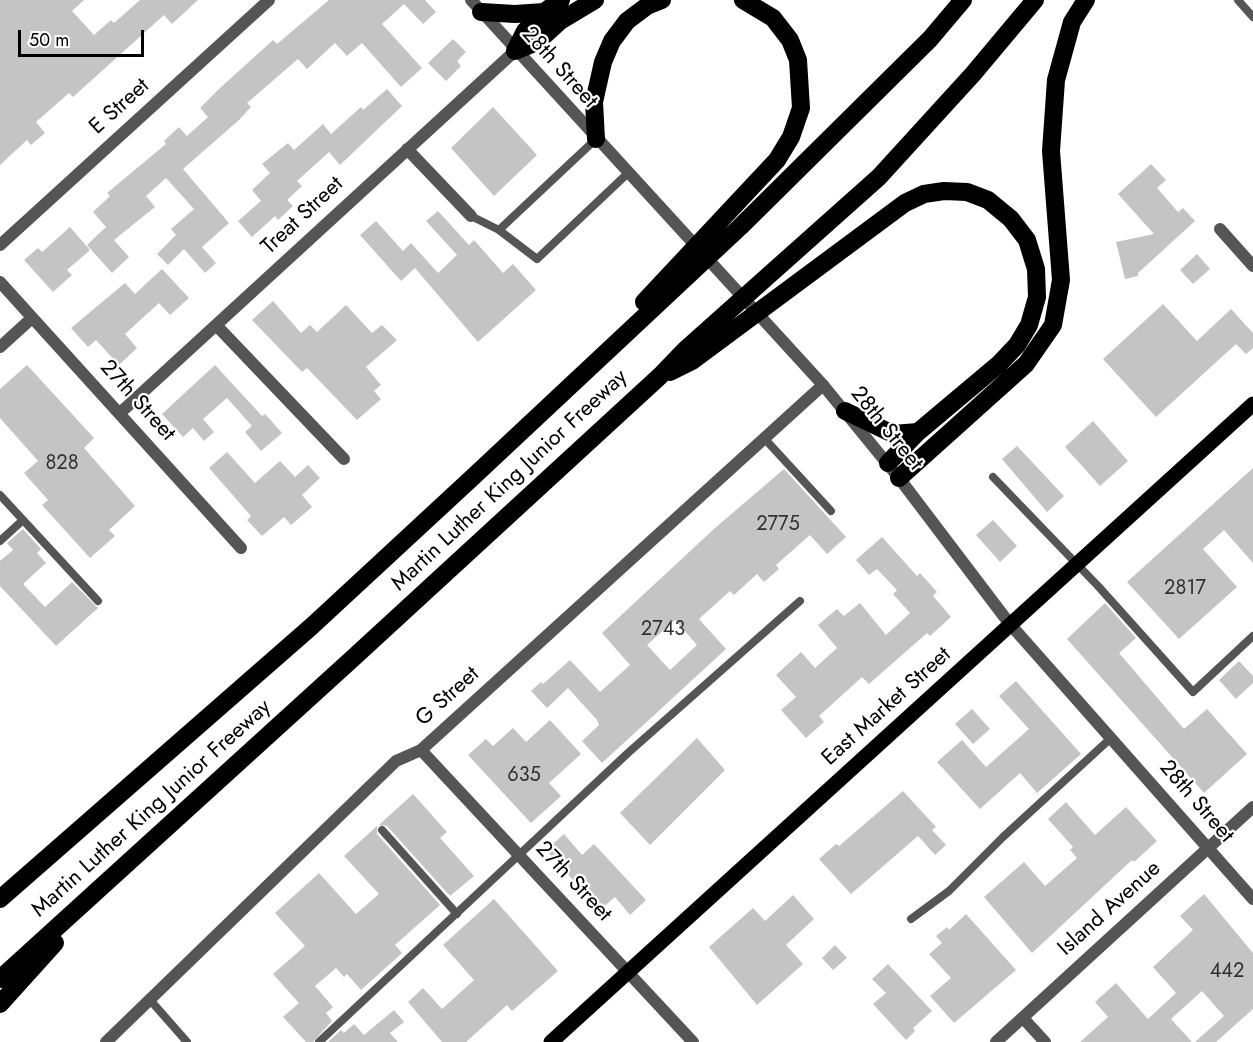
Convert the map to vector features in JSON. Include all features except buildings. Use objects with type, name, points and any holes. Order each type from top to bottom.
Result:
[{"type":"highway","points":[[515,51],[525,31],[544,12],[561,0]]},
{"type":"highway","points":[[515,51],[537,42],[560,21],[595,0]]},
{"type":"highway","points":[[596,139],[594,102],[603,62],[612,41],[627,21],[647,6],[662,0]]},
{"type":"highway","points":[[647,307],[777,160],[791,137],[801,108],[798,60],[790,40],[773,18],[743,0]]},
{"type":"highway","name":"Martin Luther King Junior Freeway","points":[[0,898],[8,888],[312,626],[562,393],[647,307],[740,227],[930,39],[963,0]]},
{"type":"highway","points":[[689,355],[771,274],[879,177],[973,74],[1035,0]]},
{"type":"highway","points":[[899,478],[1026,364],[1053,325],[1061,280],[1051,152],[1056,80],[1072,22],[1086,0]]},
{"type":"highway","points":[[476,6],[515,14],[544,12]]},
{"type":"highway","points":[[689,355],[790,288],[883,218],[924,194],[944,191],[967,192],[988,200],[1011,219],[1027,240],[1036,269],[1037,297],[1029,325],[1017,345],[999,364],[918,432],[888,463]]},
{"type":"highway","name":"Martin Luther King Junior Freeway","points":[[0,979],[660,376],[689,355]]},
{"type":"highway","points":[[845,411],[893,434],[918,432]]},
{"type":"highway","points":[[0,1004],[130,860]]},
{"type":"main road","name":"East Market Street","points":[[552,1042],[1253,404]]},
{"type":"street","name":"E Street","points":[[0,245],[269,0]]},
{"type":"street","name":"28th Street","points":[[476,6],[627,174],[823,385],[888,463],[1009,623],[1253,899]]},
{"type":"street","name":"Treat Street","points":[[120,413],[515,51]]},
{"type":"street","points":[[407,149],[471,216]]},
{"type":"street","points":[[1220,229],[1253,266]]},
{"type":"street","name":"27th Street","points":[[0,282],[242,548]]},
{"type":"street","points":[[0,347],[32,318]]},
{"type":"street","points":[[216,325],[344,459]]},
{"type":"street","name":"G Street","points":[[106,1042],[151,1001],[396,761],[421,750],[823,385]]},
{"type":"street","name":"27th Street","points":[[421,750],[693,1042]]},
{"type":"street","name":"Island Avenue","points":[[996,1042],[1253,807]]},
{"type":"street","points":[[1023,1018],[1045,1042]]},
{"type":"lane","points":[[1238,0],[1253,17]]},
{"type":"lane","points":[[499,230],[596,139]]},
{"type":"lane","points":[[471,216],[499,230],[537,259],[627,174]]},
{"type":"lane","points":[[764,438],[831,511]]},
{"type":"lane","points":[[993,477],[1077,564],[1193,692],[1253,636]]},
{"type":"lane","points":[[0,495],[98,601]]},
{"type":"lane","points":[[0,541],[23,520]]},
{"type":"lane","points":[[319,1042],[629,752],[800,601]]},
{"type":"lane","points":[[911,919],[949,891],[1003,837],[1111,738]]},
{"type":"lane","points":[[382,830],[457,914]]},
{"type":"lane","points":[[151,1001],[188,1042]]}]
